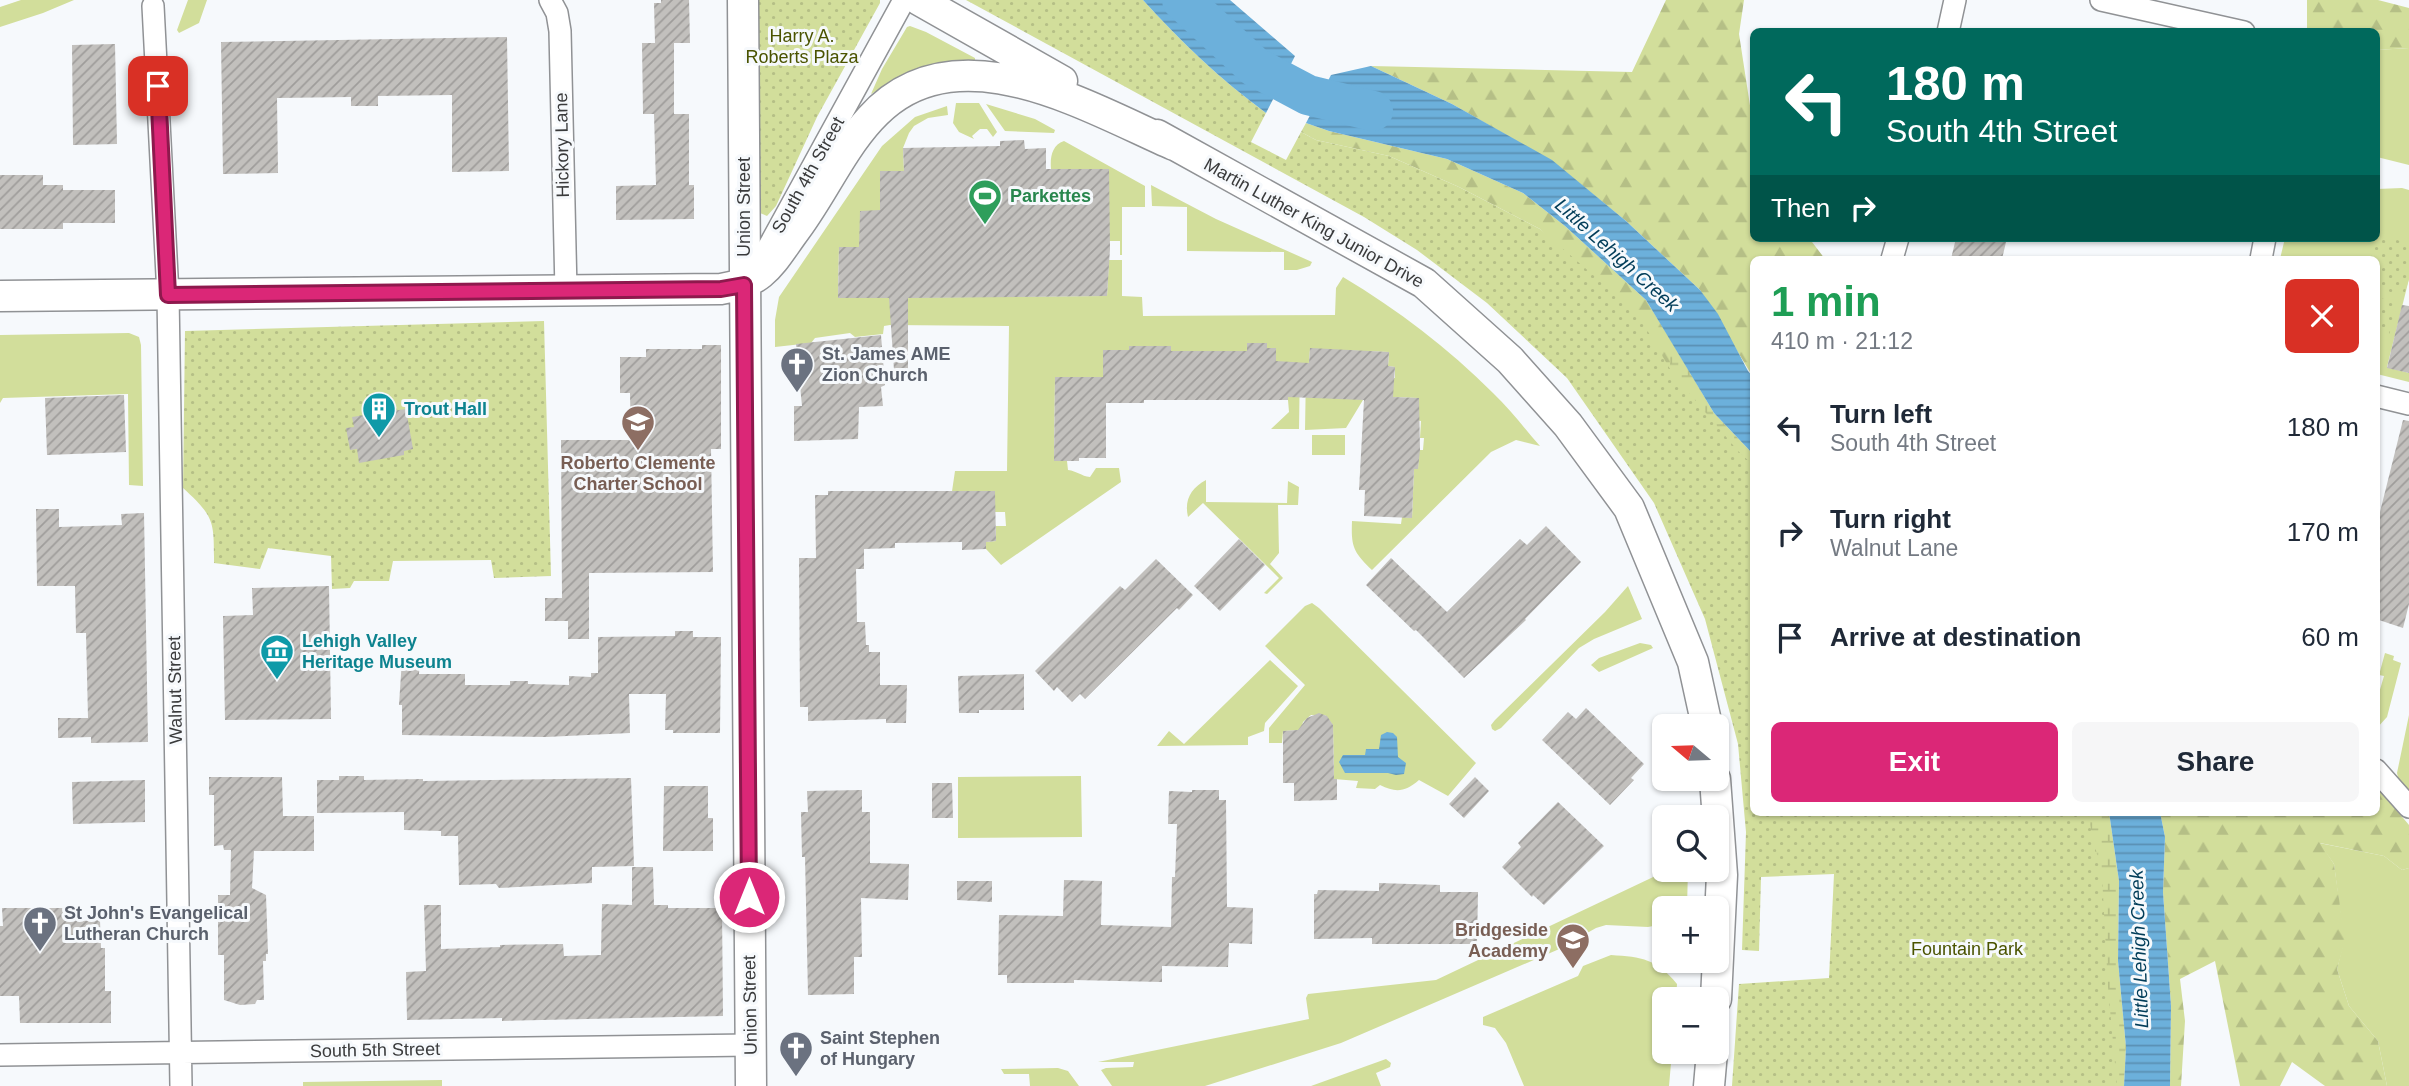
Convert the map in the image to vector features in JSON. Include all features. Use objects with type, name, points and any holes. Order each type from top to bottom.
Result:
[{"type":"street","name":"Hickory Lane","points":[[550,0],[557,13],[560,31],[566,291]]},
{"type":"street","name":"Union Street","points":[[743,0],[751,1086]]},
{"type":"street","name":"South 4th Street","points":[[744,285],[764,256],[904,0]]},
{"type":"street","name":"Martin Luther King Junior Drive","points":[[919,0],[1424,284],[1510,360],[1568,425],[1629,508],[1693,662],[1704,714]]},
{"type":"street","points":[[1949,28],[1955,0]]},
{"type":"street","points":[[2101,0],[2226,28]]},
{"type":"street","name":"Walnut Street","points":[[153,6],[168,295],[181,1086]]},
{"type":"street","points":[[0,296],[721,289],[744,285],[766,270],[801,224],[850,144],[871,118],[896,95],[935,79],[981,76],[1012,79],[1055,92],[1174,145]]},
{"type":"street","points":[[2380,397],[2409,404]]},
{"type":"street","points":[[2380,774],[2409,807]]},
{"type":"street","points":[[1716,791],[1722,875],[1717,987]]},
{"type":"street","name":"South 5th Street","points":[[0,1055],[750,1045]]},
{"type":"street","points":[[1709,1086],[1711,1064]]},
{"type":"green space","points":[[21,0],[74,0],[0,27],[0,7]]},
{"type":"green space","points":[[188,0],[207,0],[199,23],[179,33],[177,30]]},
{"type":"green space","name":"Harry A. Roberts Plaza","points":[[756,0],[880,0],[817,117],[776,206],[767,216],[758,212]]},
{"type":"green space","name":"Fountain Park","points":[[966,0],[1143,0],[1202,60],[1266,113],[1251,142],[1286,160],[1301,132],[1316,140],[1389,156],[1459,187],[1540,229],[1637,313],[1673,374],[1750,462],[1750,816],[2088,816],[2102,876],[2117,1086],[1732,1086],[1739,984],[1829,978],[1834,874],[1761,877],[1759,951],[1742,950],[1746,832],[1738,744],[1705,619],[1654,503],[1567,378],[1487,303],[1417,250],[1364,217]]},
{"type":"green space","points":[[1666,0],[1744,0],[1739,34],[1750,106],[1750,242],[1812,242],[1823,256],[1750,256],[1750,372],[1700,290],[1626,221],[1552,161],[1452,104],[1371,66],[1632,72]]},
{"type":"green space","points":[[2307,0],[2378,0],[2409,8],[2409,48],[2380,50],[2380,28],[2307,28]]},
{"type":"green space","points":[[910,26],[975,58],[975,61],[947,64],[902,77],[871,94],[882,69]]},
{"type":"green space","points":[[2409,48],[2409,165],[2380,158],[2380,50]]},
{"type":"green space","points":[[956,103],[979,103],[997,132],[993,137],[987,129],[980,129],[972,136],[974,139],[959,132],[953,123]]},
{"type":"green space","points":[[986,104],[1035,119],[1055,130],[1054,133],[1005,131]]},
{"type":"green space","points":[[947,106],[948,115],[928,118],[914,126],[909,133],[903,148],[904,171],[859,247],[839,247],[838,298],[1107,296],[1109,260],[1122,260],[1122,296],[1142,297],[1143,316],[1335,315],[1336,288],[1343,277],[1403,316],[1440,345],[1499,399],[1540,446],[1516,440],[1491,452],[1372,570],[1354,548],[1352,521],[1401,524],[1402,517],[1412,518],[1414,469],[1418,469],[1419,450],[1423,450],[1424,438],[1420,438],[1421,421],[1414,420],[1419,398],[1389,397],[1389,378],[1395,378],[1395,367],[1388,366],[1389,352],[1310,349],[1309,363],[1300,363],[1299,429],[1271,429],[1289,412],[1288,400],[1276,379],[1276,349],[1248,377],[1225,351],[1171,351],[1171,346],[1130,346],[1129,350],[1104,350],[1103,377],[1055,377],[1054,460],[1067,461],[1068,470],[1090,477],[1096,468],[1119,468],[1121,482],[1001,565],[986,549],[986,542],[996,541],[996,526],[1006,526],[1005,512],[995,512],[995,491],[961,491],[951,498],[955,471],[1007,471],[1009,326],[890,325],[884,326],[883,334],[855,337],[850,333],[815,338],[811,343],[775,347],[775,320],[779,297],[882,146],[915,117]]},
{"type":"green space","points":[[1306,123],[1447,159],[1523,193],[1565,226],[1646,300],[1670,339],[1670,376],[1540,229],[1459,187],[1389,156],[1316,140],[1301,132]]},
{"type":"green space","points":[[1064,141],[1145,186],[1145,207],[1122,207],[1122,255],[1120,241],[1109,241],[1109,169],[1051,169],[1053,152],[1057,145]]},
{"type":"green space","points":[[1151,185],[1216,219],[1312,262],[1310,266],[1297,270],[1284,270],[1284,252],[1187,251],[1187,207],[1152,206]]},
{"type":"green space","points":[[2380,189],[2409,190],[2409,279],[2387,367],[2409,373],[2409,382],[2380,375],[2380,256],[2281,256],[2284,242],[2380,242]]},
{"type":"green space","points":[[2380,236],[2409,243],[2409,279],[2404,295],[2380,290],[2380,256],[2371,256],[2375,242],[2380,242]]},
{"type":"green space","points":[[2380,298],[2398,303],[2389,335],[2380,332]]},
{"type":"green space","points":[[544,321],[551,576],[494,578],[491,560],[393,561],[389,581],[354,581],[350,588],[332,589],[331,556],[268,548],[260,569],[214,563],[214,538],[210,521],[201,506],[183,488],[185,331]]},
{"type":"green space","points":[[129,333],[139,337],[141,345],[143,486],[129,485],[128,394],[3,398],[0,403],[0,335]]},
{"type":"green space","points":[[1670,339],[1714,413],[1750,451],[1750,479],[1670,376]]},
{"type":"green space","points":[[1306,372],[1363,400],[1346,428],[1305,430]]},
{"type":"green space","points":[[1312,435],[1345,435],[1345,455],[1312,455]]},
{"type":"green space","points":[[1206,480],[1206,502],[1287,503],[1288,481],[1299,487],[1298,505],[1278,505],[1279,553],[1270,564],[1283,578],[1267,594],[1264,593],[1279,578],[1203,503],[1188,517],[1190,495]]},
{"type":"green space","points":[[1628,586],[1642,619],[1579,648],[1501,728],[1495,731],[1492,729],[1491,725],[1495,720]]},
{"type":"green space","points":[[1312,603],[1476,763],[1448,796],[1419,780],[1405,789],[1396,790],[1380,785],[1375,789],[1356,788],[1358,781],[1334,779],[1333,725],[1325,715],[1311,715],[1303,722],[1301,730],[1283,731],[1282,743],[1269,743],[1269,728],[1305,685],[1265,646],[1305,606]]},
{"type":"green space","points":[[1640,643],[1653,648],[1599,672],[1591,665],[1599,658]]},
{"type":"green space","points":[[2385,653],[2394,656],[2393,660],[2401,663],[2387,717],[2380,725],[2380,690],[2384,676],[2380,675]]},
{"type":"green space","points":[[1270,660],[1298,686],[1265,723],[1264,731],[1248,737],[1248,745],[1157,746],[1169,731],[1184,744]]},
{"type":"green space","points":[[2409,715],[2409,797],[2399,782],[2397,773]]},
{"type":"green space","points":[[1081,776],[1082,837],[958,838],[958,777]]},
{"type":"green space","points":[[2380,791],[2409,825],[2409,868],[2402,870],[2384,856],[2320,843],[2334,864],[2345,941],[2337,969],[2349,1006],[2378,1041],[2387,1086],[2325,1086],[2292,1062],[2280,1086],[2240,1086],[2215,961],[2180,979],[2185,1021],[2181,1086],[2170,1086],[2171,1006],[2163,892],[2165,837],[2161,816],[2380,816]]},
{"type":"green space","points":[[2049,816],[2110,816],[2119,881],[2118,961],[2126,1047],[2124,1086],[2074,1086]]},
{"type":"green space","points":[[2319,843],[2384,856],[2402,870],[2409,868],[2409,1086],[2387,1086],[2378,1041],[2349,1006],[2337,969],[2344,941],[2334,864]]},
{"type":"green space","points":[[1652,878],[1652,882],[1688,882],[1687,896],[1652,896],[1652,926],[1606,925],[1596,928],[1557,950],[1341,1043],[1205,1086],[1112,1086],[1101,1070],[1133,1067],[1134,1062],[1098,1062],[1309,1019],[1306,998],[1308,994],[1436,980]]},
{"type":"green space","points":[[1611,955],[1632,957],[1652,962],[1652,973],[1667,973],[1677,984],[1677,987],[1652,987],[1652,1064],[1671,1064],[1669,1086],[1524,1086],[1506,1043],[1495,1028],[1483,1025],[1483,1017],[1578,976],[1583,966]]},
{"type":"green space","points":[[1386,1059],[1391,1063],[1390,1067],[1376,1073],[1381,1086],[1311,1086]]},
{"type":"green space","points":[[1058,1068],[1068,1071],[1079,1086],[1030,1086],[1029,1074],[1004,1074],[1001,1069]]},
{"type":"green space","points":[[442,1080],[442,1086],[303,1086],[303,1082]]},
{"type":"water","points":[[1143,0],[1230,0],[1295,56],[1266,113],[1202,60]]},
{"type":"water","points":[[1371,66],[1452,104],[1552,160],[1626,221],[1700,290],[1718,314],[1750,373],[1750,451],[1714,413],[1646,300],[1565,226],[1523,193],[1447,159],[1306,123],[1331,75]]},
{"type":"water","points":[[1387,732],[1397,737],[1398,757],[1406,763],[1404,774],[1345,773],[1339,762],[1343,755],[1365,755],[1366,749],[1379,749],[1381,735]]},
{"type":"water","points":[[2110,816],[2161,816],[2165,837],[2163,892],[2171,1006],[2170,1086],[2124,1086],[2126,1047],[2118,961],[2119,881]]},
{"type":"building","points":[[661,0],[689,0],[690,43],[674,43],[674,114],[689,114],[689,185],[694,185],[694,219],[616,220],[616,186],[656,185],[654,114],[643,114],[642,43],[655,43],[654,3],[661,3]]},
{"type":"building","points":[[507,37],[509,171],[452,172],[452,95],[378,96],[378,106],[351,106],[351,97],[277,98],[278,173],[223,174],[221,42]]},
{"type":"building","points":[[115,44],[117,144],[73,145],[72,45]]},
{"type":"building","name":"Parkettes","points":[[1024,140],[1025,149],[1046,148],[1046,169],[1109,169],[1110,249],[1107,296],[908,298],[908,369],[894,370],[889,298],[838,298],[839,247],[859,247],[860,211],[880,210],[880,171],[904,171],[903,148],[1000,146],[1000,141]]},
{"type":"building","points":[[0,175],[43,175],[43,185],[63,185],[63,190],[115,190],[115,223],[63,223],[63,229],[0,229]]},
{"type":"building","points":[[1955,242],[2006,242],[2003,256],[1952,256]]},
{"type":"building","points":[[2402,305],[2409,306],[2409,373],[2387,368]]},
{"type":"building","points":[[881,335],[885,385],[881,387],[883,406],[859,407],[858,439],[794,441],[794,406],[802,406],[796,344]]},
{"type":"building","points":[[1247,343],[1267,343],[1267,348],[1276,348],[1276,361],[1309,363],[1310,348],[1389,352],[1388,366],[1395,367],[1393,397],[1419,398],[1420,450],[1418,469],[1414,469],[1412,518],[1364,516],[1365,490],[1359,490],[1364,400],[1288,397],[1288,400],[1144,400],[1144,403],[1106,403],[1106,458],[1054,461],[1055,377],[1103,377],[1103,350],[1129,350],[1129,346],[1171,346],[1171,351],[1247,351]]},
{"type":"building","name":"Roberto Clemente Charter School","points":[[702,345],[721,345],[721,449],[711,449],[713,572],[589,573],[589,639],[568,639],[568,621],[545,621],[545,598],[562,598],[561,440],[631,440],[630,393],[620,393],[620,357],[646,357],[646,349],[702,349]]},
{"type":"building","points":[[124,395],[126,452],[47,455],[45,398]]},
{"type":"building","name":"Trout Hall","points":[[406,409],[413,449],[404,451],[404,455],[359,463],[357,449],[350,450],[346,428],[354,427],[352,417]]},
{"type":"building","points":[[2403,420],[2409,421],[2409,604],[2403,628],[2380,620],[2380,512]]},
{"type":"building","points":[[828,491],[995,491],[996,541],[986,542],[986,549],[962,550],[962,542],[895,543],[895,548],[864,549],[864,569],[856,569],[857,622],[865,622],[869,652],[880,652],[880,685],[907,685],[906,723],[886,723],[886,719],[808,721],[808,707],[800,707],[799,558],[816,558],[815,495],[828,495]]},
{"type":"building","points":[[36,509],[59,509],[59,527],[122,525],[121,514],[144,513],[148,742],[91,743],[91,737],[58,738],[58,718],[88,718],[86,633],[76,633],[75,586],[37,586]]},
{"type":"building","points":[[1546,526],[1581,562],[1526,620],[1464,678],[1366,585],[1391,558],[1447,612],[1520,539],[1527,545]]},
{"type":"building","points":[[1239,539],[1265,565],[1220,611],[1194,586]]},
{"type":"building","points":[[1156,559],[1193,595],[1085,699],[1080,694],[1072,702],[1057,687],[1054,691],[1035,671],[1120,586],[1125,590]]},
{"type":"building","name":"Lehigh Valley Heritage Museum","points":[[329,586],[331,719],[225,720],[223,616],[253,615],[252,588]]},
{"type":"building","points":[[675,631],[693,631],[693,637],[721,637],[720,733],[673,733],[673,730],[665,730],[666,694],[629,694],[630,733],[546,737],[402,735],[402,705],[399,705],[402,659],[420,659],[419,674],[465,674],[465,685],[510,685],[510,681],[528,681],[528,684],[569,685],[569,676],[591,677],[591,673],[598,673],[598,637],[675,636]]},
{"type":"building","points":[[1024,674],[1024,710],[959,713],[958,676]]},
{"type":"building","points":[[1586,708],[1644,764],[1631,778],[1634,780],[1610,805],[1542,740],[1568,712],[1576,719]]},
{"type":"building","points":[[1319,713],[1327,716],[1333,725],[1337,800],[1294,801],[1294,783],[1283,783],[1283,731],[1298,730],[1307,718]]},
{"type":"building","points":[[339,776],[364,776],[364,780],[423,781],[631,778],[634,866],[592,867],[592,883],[499,888],[496,884],[459,885],[458,836],[441,836],[441,831],[404,830],[404,812],[317,813],[317,780],[339,780]]},
{"type":"building","points":[[209,777],[282,777],[283,816],[314,816],[314,851],[254,851],[252,888],[266,895],[268,954],[266,961],[263,961],[264,1000],[257,1000],[255,1004],[240,1005],[224,1000],[224,955],[218,955],[218,895],[230,895],[231,850],[224,850],[223,845],[214,846],[214,795],[209,795]]},
{"type":"building","points":[[1475,777],[1489,791],[1464,818],[1449,804]]},
{"type":"building","points":[[145,780],[145,822],[73,824],[72,782]]},
{"type":"building","points":[[932,783],[952,783],[953,818],[932,818]]},
{"type":"building","points":[[664,786],[708,786],[708,818],[713,818],[713,851],[663,851]]},
{"type":"building","points":[[862,790],[862,812],[870,812],[870,863],[909,864],[908,900],[861,898],[862,957],[854,957],[854,994],[808,995],[805,857],[802,857],[801,812],[808,812],[807,791]]},
{"type":"building","points":[[1219,790],[1219,800],[1226,800],[1227,907],[1253,908],[1252,944],[1229,943],[1228,967],[1162,966],[1162,982],[1074,980],[1074,983],[1007,983],[1007,975],[998,975],[999,915],[1063,916],[1064,880],[1102,881],[1101,925],[1171,927],[1177,824],[1168,824],[1169,791]]},
{"type":"building","points":[[1558,802],[1604,846],[1544,905],[1533,895],[1532,897],[1502,867],[1521,847],[1518,843]]},
{"type":"building","points":[[632,867],[653,867],[654,905],[668,905],[668,908],[722,908],[723,1016],[502,1021],[502,1018],[407,1020],[406,972],[426,971],[424,905],[441,905],[441,949],[563,944],[564,956],[601,955],[602,904],[632,905]]},
{"type":"building","points":[[957,881],[992,881],[992,902],[957,900]]},
{"type":"building","points":[[1379,883],[1440,885],[1440,892],[1478,892],[1477,944],[1372,944],[1372,938],[1314,939],[1314,894],[1317,894],[1318,890],[1379,891]]},
{"type":"building","name":"St John's Evangelical Lutheran Church","points":[[2,908],[79,908],[80,921],[100,920],[101,948],[105,948],[105,991],[111,991],[111,1023],[20,1023],[19,996],[0,996]]},
{"type":"waterway","name":"Little Lehigh Creek","points":[[1182,0],[1255,67],[1308,95],[1373,111]]},
{"type":"place","name":"Parkettes","points":[[985,226]]},
{"type":"place","name":"St. James AME Zion Church","points":[[797,394]]},
{"type":"place","name":"Trout Hall","points":[[379,439]]},
{"type":"place","name":"Roberto Clemente Charter School","points":[[638,452]]},
{"type":"place","name":"Lehigh Valley Heritage Museum","points":[[277,681]]},
{"type":"place","name":"St John's Evangelical Lutheran Church","points":[[40,953]]},
{"type":"place","name":"Bridgeside Academy","points":[[1573,970]]},
{"type":"place","name":"Saint Stephen of Hungary","points":[[796,1078]]},
{"type":"route","points":[[158,86],[168,295],[721,289],[744,285],[749,897]]}]
